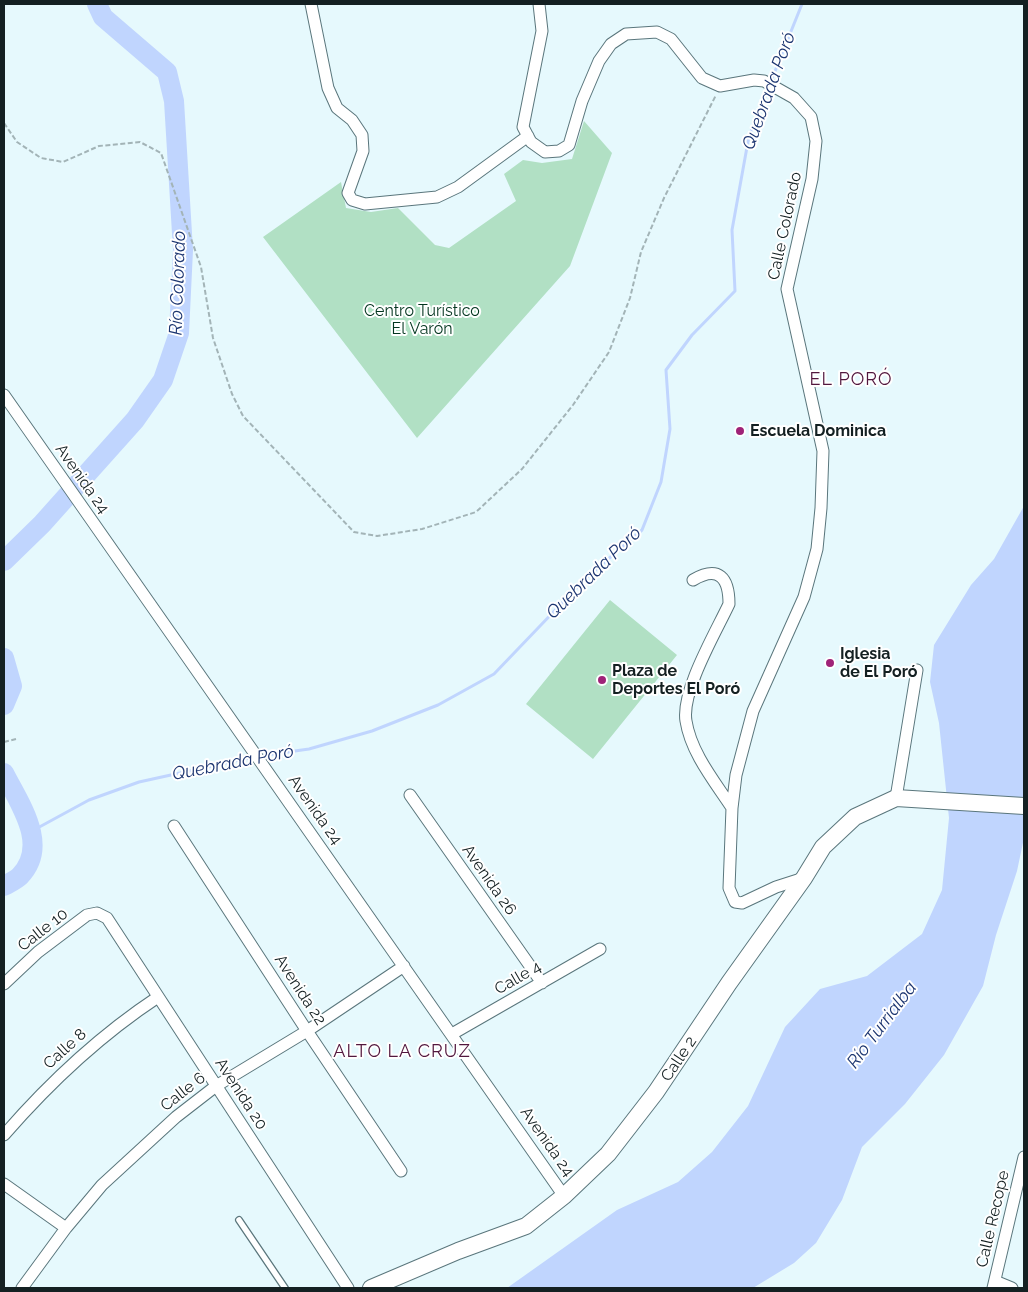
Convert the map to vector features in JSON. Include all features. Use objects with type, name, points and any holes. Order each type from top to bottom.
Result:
[{"type":"main road","name":"Calle 2","points":[[371,1288],[458,1251],[526,1226],[564,1196],[608,1154],[656,1092],[729,982],[804,878],[823,846],[854,817],[896,798],[1024,806]]},
{"type":"street","points":[[311,4],[328,88],[337,108],[352,120],[362,136],[363,151],[348,193],[352,200],[365,204],[437,197],[458,187],[528,136]]},
{"type":"street","points":[[539,4],[542,31],[524,127],[532,142],[545,152],[559,151],[569,145],[582,101],[599,61],[611,44],[626,34],[656,32],[671,39],[702,78],[720,86]]},
{"type":"street","name":"Calle Colorado","points":[[720,86],[754,80],[764,81],[794,98],[811,117],[816,141],[812,179],[788,289],[823,451],[817,549],[804,597],[753,711],[736,775],[732,808],[730,888],[735,902],[742,903],[776,887],[804,878]]},
{"type":"street","name":"Avenida 24","points":[[4,395],[564,1196]]},
{"type":"street","points":[[694,580],[704,574],[716,573],[724,579],[729,589],[729,604],[687,695],[686,721],[696,753],[732,808]]},
{"type":"street","points":[[896,798],[917,670]]},
{"type":"street","name":"Avenida 26","points":[[410,795],[542,983]]},
{"type":"street","name":"Avenida 22","points":[[174,826],[307,1031],[401,1170]]},
{"type":"street","name":"Calle 10","points":[[4,984],[38,952],[88,916],[97,913],[106,918]]},
{"type":"street","name":"Avenida 20","points":[[106,918],[348,1288]]},
{"type":"street","name":"Calle 4","points":[[452,1034],[600,949]]},
{"type":"street","name":"Calle 6","points":[[22,1288],[66,1228],[102,1186],[176,1117],[216,1086],[307,1031],[404,966]]},
{"type":"street","name":"Calle 8","points":[[4,1135],[39,1094],[116,1025],[158,997]]},
{"type":"street","name":"Calle Recope","points":[[994,1285],[1024,1157]]},
{"type":"street","points":[[4,1184],[66,1228]]},
{"type":"street","points":[[994,1285],[1012,1288]]},
{"type":"lane","points":[[240,1220],[285,1288]]},
{"type":"path","points":[[4,123],[17,142],[41,158],[63,162],[99,146],[140,142],[161,153],[201,267],[214,338],[232,394],[243,416],[354,532],[377,536],[422,529],[476,512],[522,469],[573,405],[609,352],[630,298],[641,252],[664,198],[720,86]]},
{"type":"path","points":[[4,742],[16,739]]},
{"type":"green space","name":"Centro Turístico El Varón","points":[[584,121],[612,153],[570,266],[417,438],[263,237],[341,182],[346,208],[371,212],[398,208],[435,245],[449,248],[516,201],[504,174],[523,160],[542,163],[572,159]]},
{"type":"green space","name":"Plaza de Deportes El Poró","points":[[610,600],[677,655],[593,759],[526,704]]},
{"type":"water","name":"Río Turrialba","points":[[1024,506],[1024,838],[1017,871],[996,935],[983,986],[944,1055],[905,1104],[862,1147],[842,1200],[816,1243],[794,1263],[753,1288],[507,1288],[617,1210],[678,1182],[712,1152],[748,1106],[785,1027],[820,989],[867,976],[922,934],[942,890],[949,818],[939,723],[930,682],[934,645],[971,585],[994,559]]},
{"type":"waterway","name":"Río Colorado","points":[[4,561],[42,524],[135,420],[163,380],[179,333],[183,250],[174,101],[167,72],[103,17],[97,4]]},
{"type":"waterway","name":"Quebrada Poró","points":[[259,756],[309,749],[372,731],[438,705],[494,674],[585,579],[642,530],[661,482],[670,429],[666,370],[692,335],[735,291],[732,230],[749,136],[802,4]]},
{"type":"waterway","name":"Río Colorado","points":[[4,658],[12,686],[4,705]]},
{"type":"waterway","name":"Quebrada Poró","points":[[32,831],[89,800],[139,782],[253,757]]},
{"type":"waterway","name":"Quebrada Poró","points":[[4,773],[24,811],[32,838],[29,864],[20,876],[4,886]]},
{"type":"place","name":"Escuela Dominica","points":[[740,431]]},
{"type":"place","name":"Iglesia de El Poró","points":[[830,663]]},
{"type":"place","name":"Plaza de Deportes El Poró","points":[[602,680]]},
{"type":"district","name":"EL PORÓ","points":[[851,380]]},
{"type":"district","name":"ALTO LA CRUZ","points":[[402,1052]]}]
